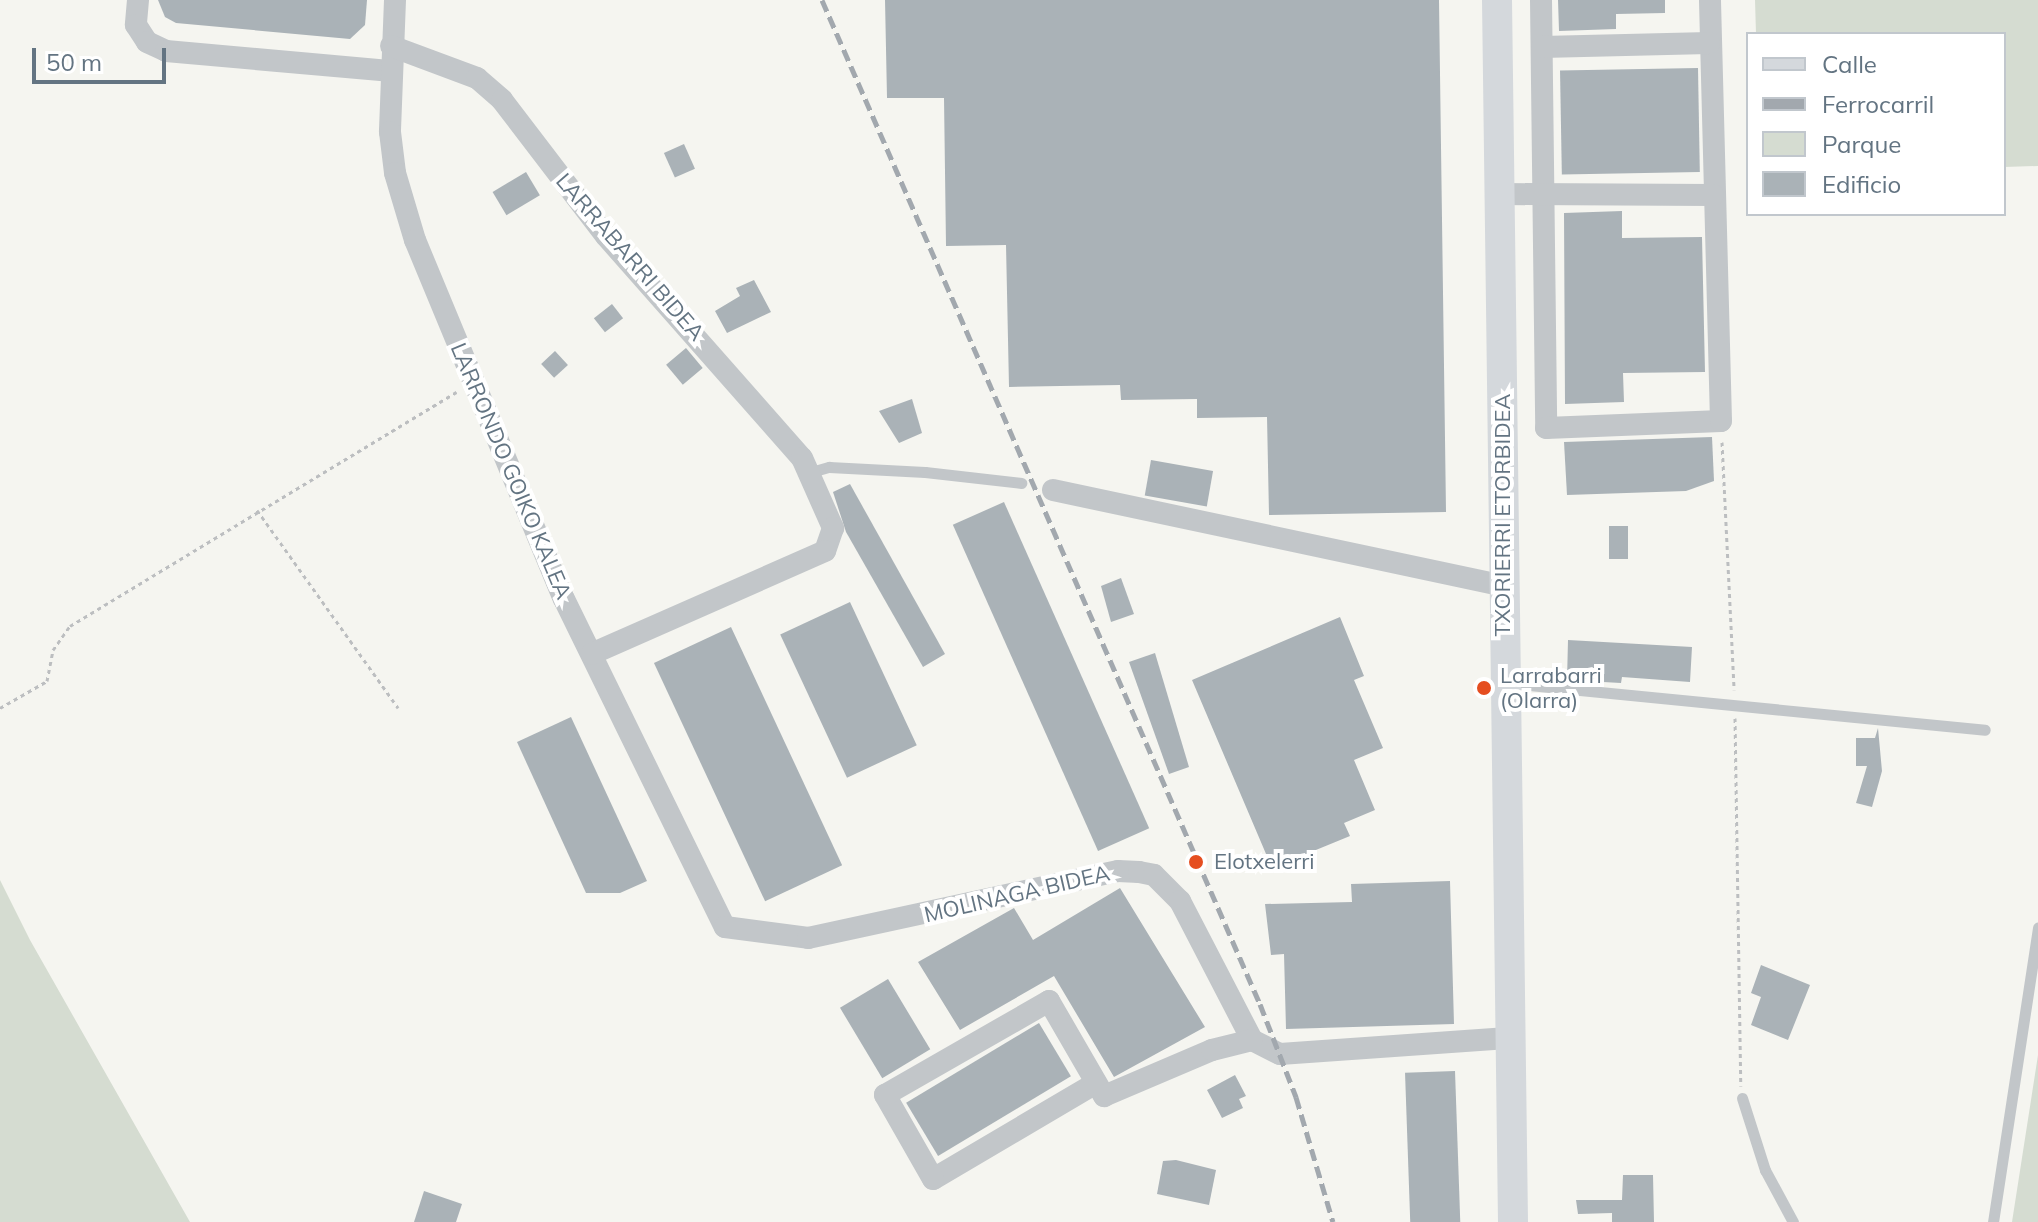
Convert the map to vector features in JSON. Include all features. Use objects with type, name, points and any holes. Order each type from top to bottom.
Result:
[{"type":"street","points":[[138,0],[136,25],[147,42],[166,51],[389,71]]},
{"type":"street","name":"LARRONDO GOIKO KALEA","points":[[395,0],[389,71],[390,132],[403,208],[473,383],[592,654],[718,919]]},
{"type":"street","name":"TXORIERRI ETORBIDEA","points":[[1497,0],[1501,194],[1501,585],[1513,1222]]},
{"type":"street","points":[[1541,0],[1546,428],[1721,421],[1710,0]]},
{"type":"street","points":[[1542,47],[1709,43]]},
{"type":"street","name":"LARRABARRI BIDEA","points":[[391,46],[477,78],[502,100],[606,236],[727,367],[811,472],[833,528],[825,551],[592,654]]},
{"type":"street","points":[[1501,194],[1713,195]]},
{"type":"street","points":[[1053,490],[1501,585]]},
{"type":"street","name":"MOLINAGA BIDEA","points":[[718,919],[736,931],[808,938],[1118,871],[1154,875],[1180,901],[1252,1040]]},
{"type":"street","points":[[1096,1083],[933,1179],[885,1095],[1049,1001],[1104,1096],[1212,1050],[1252,1040],[1280,1054],[1511,1038]]},
{"type":"lane","points":[[811,472],[829,467],[911,471],[1021,483]]},
{"type":"lane","points":[[1504,683],[1735,703],[1985,730]]},
{"type":"lane","points":[[1993,1222],[2038,927]]},
{"type":"lane","points":[[1742,1098],[1765,1170],[1793,1222]]},
{"type":"path","points":[[0,708],[47,681],[53,650],[70,626],[257,510],[473,383]]},
{"type":"path","points":[[1721,421],[1735,703],[1742,1098]]},
{"type":"path","points":[[257,510],[398,708]]},
{"type":"green space","points":[[1755,0],[2038,0],[2038,166],[2006,167],[2006,32],[1756,32]]},
{"type":"green space","points":[[0,880],[30,940],[190,1222],[0,1222]]},
{"type":"green space","points":[[2038,1055],[2038,1222],[2012,1222]]},
{"type":"building","points":[[158,0],[367,0],[365,25],[350,39],[176,23],[165,17]]},
{"type":"building","points":[[885,0],[1439,0],[1446,512],[1269,515],[1267,417],[1197,418],[1197,399],[1121,400],[1120,385],[1009,387],[1006,245],[946,246],[944,98],[887,98]]},
{"type":"building","points":[[1558,0],[1665,0],[1665,13],[1616,14],[1616,29],[1559,31]]},
{"type":"building","points":[[1698,68],[1700,172],[1562,174],[1560,70]]},
{"type":"building","points":[[684,144],[695,169],[675,178],[664,153]]},
{"type":"building","points":[[526,172],[540,195],[506,215],[493,192]]},
{"type":"building","points":[[1622,211],[1622,238],[1702,237],[1705,372],[1623,373],[1624,402],[1565,404],[1564,213]]},
{"type":"building","points":[[754,280],[771,312],[727,333],[715,311],[740,296],[736,288]]},
{"type":"building","points":[[612,304],[623,318],[605,332],[594,318]]},
{"type":"building","points":[[686,348],[703,368],[683,385],[666,365]]},
{"type":"building","points":[[555,351],[568,365],[554,378],[541,364]]},
{"type":"building","points":[[912,399],[922,433],[899,443],[879,411]]},
{"type":"building","points":[[1712,437],[1714,481],[1686,491],[1567,495],[1564,442]]},
{"type":"building","points":[[1151,460],[1213,471],[1207,506],[1145,495]]},
{"type":"building","points":[[850,484],[945,654],[923,667],[846,532],[833,492]]},
{"type":"building","points":[[1004,502],[1149,828],[1098,851],[953,525]]},
{"type":"building","points":[[1609,526],[1628,526],[1628,559],[1609,559]]},
{"type":"building","points":[[1121,578],[1134,614],[1111,622],[1101,586]]},
{"type":"building","points":[[850,602],[917,745],[847,778],[780,635]]},
{"type":"building","points":[[1340,617],[1364,676],[1354,680],[1383,748],[1354,760],[1375,810],[1344,823],[1350,836],[1272,868],[1192,680]]},
{"type":"building","points":[[731,627],[842,865],[765,901],[654,663]]},
{"type":"building","points":[[1568,640],[1692,647],[1690,682],[1622,677],[1621,683],[1567,680]]},
{"type":"building","points":[[1155,653],[1189,767],[1169,774],[1129,662]]},
{"type":"building","points":[[571,717],[647,881],[620,893],[586,893],[517,742]]},
{"type":"building","points":[[1878,728],[1882,771],[1872,807],[1856,803],[1867,766],[1856,766],[1856,738],[1875,738]]},
{"type":"building","points":[[1450,881],[1454,1024],[1286,1029],[1284,954],[1271,955],[1265,904],[1352,902],[1351,884]]},
{"type":"building","points":[[1120,888],[1205,1027],[1114,1077],[1054,976],[960,1030],[918,962],[1014,908],[1033,940]]},
{"type":"building","points":[[1761,965],[1810,985],[1788,1040],[1751,1025],[1761,997],[1751,993]]},
{"type":"building","points":[[888,979],[930,1049],[882,1078],[840,1008]]},
{"type":"building","points":[[1039,1023],[1071,1076],[938,1156],[906,1103]]},
{"type":"building","points":[[1455,1071],[1460,1222],[1410,1222],[1405,1073]]},
{"type":"building","points":[[1235,1075],[1246,1096],[1239,1099],[1243,1108],[1222,1118],[1207,1090]]},
{"type":"building","points":[[1176,1160],[1216,1170],[1209,1205],[1157,1194],[1163,1161]]},
{"type":"building","points":[[1623,1175],[1653,1175],[1654,1222],[1612,1222],[1612,1213],[1578,1214],[1576,1200],[1622,1200]]},
{"type":"building","points":[[424,1191],[462,1204],[456,1222],[414,1222]]},
{"type":"railway","points":[[822,0],[1260,1004],[1296,1097],[1333,1222]]},
{"type":"place","name":"Larrabarri (Olarra)","points":[[1484,688]]},
{"type":"place","name":"Elotxelerri","points":[[1196,862]]}]
